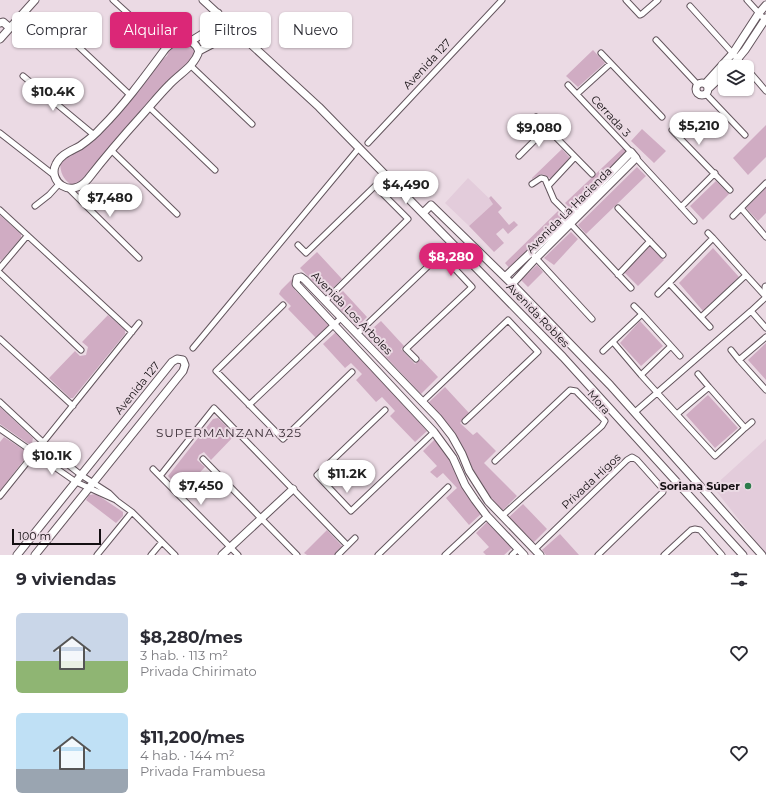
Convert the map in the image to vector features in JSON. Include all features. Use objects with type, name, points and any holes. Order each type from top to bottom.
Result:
[{"type":"street","points":[[0,39],[35,0]]},
{"type":"street","points":[[113,0],[126,12]]},
{"type":"street","name":"Avenida Robles","points":[[203,0],[217,12]]},
{"type":"street","name":"Avenida 127","points":[[368,143],[502,0]]},
{"type":"street","points":[[626,0],[640,15],[658,0]]},
{"type":"street","points":[[690,6],[738,60],[766,20],[747,0]]},
{"type":"street","points":[[704,88],[733,53],[759,13],[766,5]]},
{"type":"street","points":[[0,23],[3,22],[10,28]]},
{"type":"street","points":[[656,40],[704,88],[745,135]]},
{"type":"street","points":[[192,42],[196,45],[199,51]]},
{"type":"street","points":[[79,48],[130,95]]},
{"type":"street","points":[[55,176],[55,165],[62,156],[80,146],[94,135],[130,95],[166,48]]},
{"type":"street","points":[[69,189],[77,188],[83,184],[169,84],[191,66],[199,51],[205,48]]},
{"type":"street","name":"Avenida Robles","points":[[254,48],[319,107],[563,357],[743,555]]},
{"type":"street","points":[[601,53],[662,117]]},
{"type":"street","name":"Cerrada 3","points":[[610,64],[577,94],[630,152]]},
{"type":"street","points":[[191,66],[252,124]]},
{"type":"street","points":[[23,76],[94,135]]},
{"type":"street","points":[[754,77],[766,90]]},
{"type":"street","points":[[704,88],[718,78]]},
{"type":"street","points":[[568,85],[577,94]]},
{"type":"street","points":[[149,107],[215,170]]},
{"type":"street","points":[[536,117],[592,174]]},
{"type":"street","points":[[519,156],[547,128]]},
{"type":"street","points":[[672,130],[730,190]]},
{"type":"street","points":[[0,133],[55,176],[59,184],[69,189],[139,258]]},
{"type":"street","points":[[192,348],[359,148]]},
{"type":"street","points":[[111,150],[177,214]]},
{"type":"street","points":[[505,277],[530,252],[570,220],[630,152],[694,221]]},
{"type":"street","points":[[548,186],[575,157]]},
{"type":"street","name":"Avenida La Hacienda","points":[[512,284],[570,220],[636,158]]},
{"type":"street","points":[[680,207],[715,173]]},
{"type":"street","points":[[532,184],[541,178],[544,179],[554,200],[618,275],[631,288]]},
{"type":"street","points":[[733,216],[766,183]]},
{"type":"street","points":[[35,206],[49,195],[59,184]]},
{"type":"street","points":[[298,245],[306,253],[375,186],[408,219],[326,300]]},
{"type":"street","name":"Avenida Robles","points":[[423,213],[431,205],[512,284],[635,412],[762,555]]},
{"type":"street","points":[[618,208],[663,255]]},
{"type":"street","points":[[741,208],[766,237]]},
{"type":"street","points":[[0,210],[132,332]]},
{"type":"street","points":[[635,412],[766,297],[708,233]]},
{"type":"street","points":[[0,268],[28,236]]},
{"type":"street","points":[[658,294],[713,238]]},
{"type":"street","points":[[618,275],[650,241]]},
{"type":"street","points":[[530,252],[592,319]]},
{"type":"street","points":[[358,333],[441,254],[472,287],[406,349],[416,359]]},
{"type":"street","points":[[0,273],[81,350]]},
{"type":"street","points":[[701,317],[746,275]]},
{"type":"street","name":"Avenida Los Arboles","points":[[521,552],[487,516],[466,485],[453,458],[434,432],[296,284],[297,278],[301,277],[305,280],[326,300],[438,418],[452,436],[477,486],[488,501],[537,552]]},
{"type":"street","points":[[669,283],[710,327]]},
{"type":"street","points":[[283,305],[216,371],[283,439],[352,372]]},
{"type":"street","points":[[634,306],[680,356]]},
{"type":"street","points":[[751,311],[766,328]]},
{"type":"street","points":[[604,351],[642,314]]},
{"type":"street","points":[[249,405],[342,317]]},
{"type":"street","points":[[422,402],[508,320],[538,352],[465,421]]},
{"type":"street","points":[[0,496],[139,323]]},
{"type":"street","points":[[740,360],[766,337]]},
{"type":"street","points":[[0,339],[73,406]]},
{"type":"street","points":[[613,342],[657,393],[715,456],[752,422]]},
{"type":"street","points":[[641,374],[672,346]]},
{"type":"street","points":[[731,350],[766,390]]},
{"type":"street","name":"Avenida 127","points":[[17,555],[172,362],[178,359],[183,360],[185,365],[183,371],[35,555]]},
{"type":"street","points":[[698,374],[745,428]]},
{"type":"street","points":[[395,389],[403,382]]},
{"type":"street","points":[[677,414],[709,387]]},
{"type":"street","name":"Mora","points":[[495,461],[570,390],[576,391],[605,421],[602,426],[502,516]]},
{"type":"street","points":[[0,402],[91,485],[132,512],[175,555]]},
{"type":"street","points":[[160,476],[214,408],[347,545]]},
{"type":"street","points":[[385,410],[317,475],[351,511],[434,432]]},
{"type":"street","points":[[0,429],[76,482],[91,485]]},
{"type":"street","points":[[453,458],[462,454]]},
{"type":"street","name":"Privada Higos","points":[[537,552],[627,460],[632,457],[637,460],[662,488],[663,492],[598,555]]},
{"type":"street","points":[[203,459],[297,555]]},
{"type":"street","points":[[153,468],[238,555]]},
{"type":"street","points":[[378,555],[448,487]]},
{"type":"street","points":[[222,555],[293,489]]},
{"type":"street","points":[[97,555],[132,512]]},
{"type":"street","points":[[445,555],[487,516]]},
{"type":"street","points":[[505,535],[513,528]]},
{"type":"street","points":[[664,555],[691,530],[696,529],[700,530],[722,555]]},
{"type":"street","points":[[338,555],[355,538]]},
{"type":"street","points":[[151,555],[162,542]]},
{"type":"street","points":[[512,555],[521,552]]},
{"type":"shaded area","points":[[192,45],[199,57],[179,75],[82,183],[74,186],[67,182],[61,169],[60,161],[95,138],[114,119],[158,63],[167,56],[170,49],[192,48]]},
{"type":"shaded area","points":[[593,50],[605,63],[578,87],[566,76]]},
{"type":"shaded area","points":[[766,125],[766,157],[748,175],[733,158]]},
{"type":"shaded area","points":[[642,129],[666,151],[654,163],[631,141]]},
{"type":"shaded area","points":[[623,148],[628,153],[571,209],[565,203]]},
{"type":"shaded area","points":[[562,149],[571,159],[551,179],[541,174],[532,179],[532,178]]},
{"type":"shaded area","points":[[637,167],[646,176],[586,234],[578,225]]},
{"type":"shaded area","points":[[468,178],[494,203],[469,226],[445,203]]},
{"type":"shaded area","points":[[716,181],[729,194],[703,220],[690,206]]},
{"type":"shaded area","points":[[766,188],[766,213],[758,221],[746,208]]},
{"type":"shaded area","points":[[491,196],[502,208],[498,212],[509,225],[514,221],[518,225],[508,234],[503,228],[496,234],[504,243],[494,252],[469,226],[493,204],[489,198]]},
{"type":"shaded area","points":[[558,211],[562,217],[511,270],[505,263]]},
{"type":"shaded area","points":[[0,215],[21,234],[21,238],[1,261],[0,259]]},
{"type":"shaded area","points":[[571,232],[578,239],[554,265],[544,258]]},
{"type":"shaded area","points":[[650,246],[664,260],[638,286],[624,272]]},
{"type":"shaded area","points":[[713,248],[739,277],[703,311],[679,283]]},
{"type":"shaded area","points":[[317,252],[342,279],[326,295],[300,268]]},
{"type":"shaded area","points":[[537,265],[543,272],[528,287],[521,280]]},
{"type":"shaded area","points":[[292,279],[294,281],[295,290],[329,325],[316,338],[288,309],[291,306],[279,294]]},
{"type":"shaded area","points":[[343,291],[367,317],[357,327],[332,301]]},
{"type":"shaded area","points":[[108,315],[125,330],[125,334],[73,398],[70,398],[49,378],[75,351],[80,356],[86,355],[88,347],[82,342]]},
{"type":"shaded area","points":[[381,321],[404,346],[401,349],[415,364],[421,359],[438,377],[421,394],[365,335]]},
{"type":"shaded area","points":[[640,321],[663,346],[641,366],[620,343]]},
{"type":"shaded area","points":[[336,332],[427,431],[415,442],[390,416],[395,411],[382,397],[376,402],[356,380],[362,374],[351,363],[345,368],[323,344]]},
{"type":"shaded area","points":[[766,343],[766,380],[748,360]]},
{"type":"shaded area","points":[[445,387],[469,413],[460,423],[473,435],[477,432],[496,451],[484,463],[517,496],[501,512],[481,485],[454,432],[428,403]]},
{"type":"shaded area","points":[[708,395],[738,428],[715,448],[686,415]]},
{"type":"shaded area","points":[[0,407],[33,438],[32,443],[27,443],[0,424]]},
{"type":"shaded area","points":[[218,418],[235,435],[211,460],[204,452],[199,455],[197,460],[205,467],[182,491],[168,476],[213,419]]},
{"type":"shaded area","points":[[4,437],[27,452],[27,456],[0,491],[0,442]]},
{"type":"shaded area","points":[[436,438],[482,513],[469,525],[446,498],[457,488],[443,473],[437,478],[430,472],[437,466],[423,451]]},
{"type":"shaded area","name":"Soriana Súper","points":[[766,439],[766,554],[713,487]]},
{"type":"shaded area","points":[[96,494],[123,512],[123,516],[116,523],[86,500],[89,495]]},
{"type":"shaded area","points":[[523,504],[547,529],[533,543],[509,517]]},
{"type":"shaded area","points":[[487,522],[512,548],[504,555],[486,555],[483,552],[489,547],[476,533]]},
{"type":"shaded area","points":[[327,530],[342,546],[334,555],[307,555],[304,553]]},
{"type":"shaded area","points":[[560,534],[579,555],[546,555],[542,550]]},
{"type":"place","name":"Soriana Súper","points":[[748,486]]},
{"type":"district","name":"SUPERMANZANA 325","points":[[229,432]]}]
